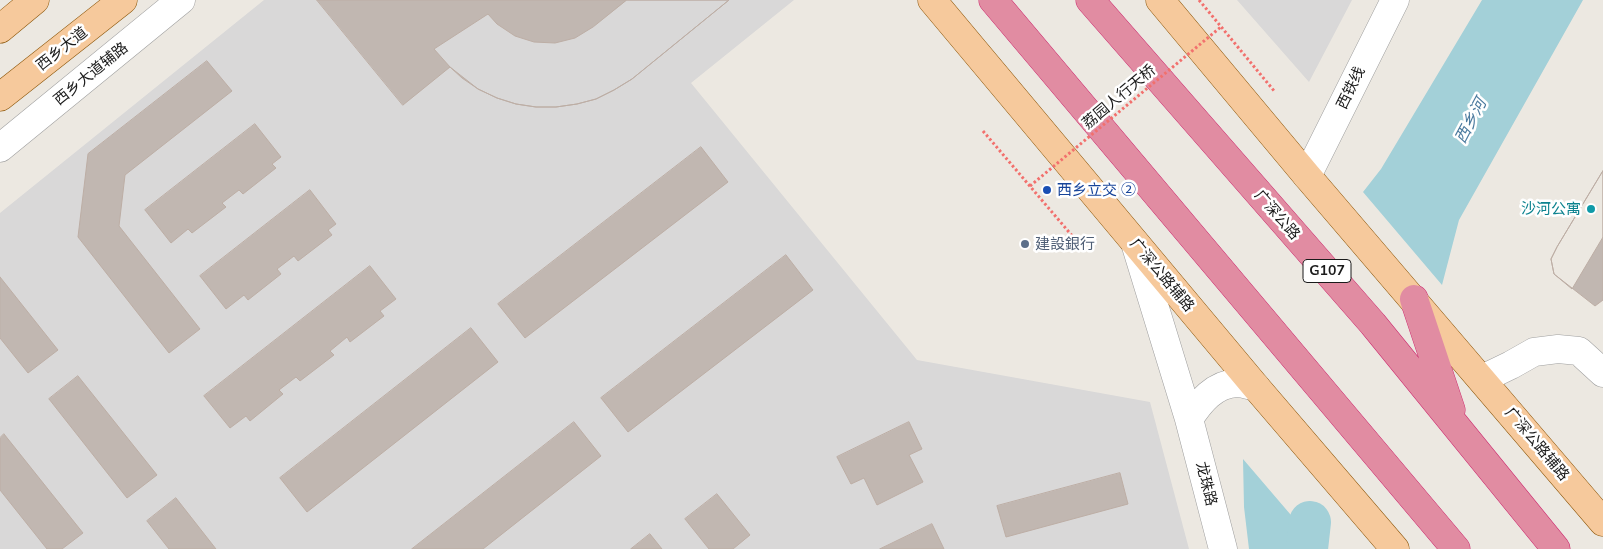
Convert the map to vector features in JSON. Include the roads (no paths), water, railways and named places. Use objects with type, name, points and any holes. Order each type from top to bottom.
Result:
[{"type":"highway","points":[[993,0],[1456,549]]},
{"type":"highway","name":"广深公路","points":[[1090,0],[1373,324],[1556,549]]},
{"type":"highway","points":[[1414,298],[1456,426]]},
{"type":"main road","points":[[0,28],[35,0]]},
{"type":"main road","name":"西乡大道","points":[[0,97],[123,0]]},
{"type":"main road","name":"广深公路辅路","points":[[932,0],[1256,387],[1395,549]]},
{"type":"main road","name":"广深公路辅路","points":[[1160,0],[1307,176],[1414,298],[1603,522]]},
{"type":"street","name":"西乡大道辅路","points":[[0,148],[181,0]]},
{"type":"street","name":"西铁线","points":[[1307,176],[1395,0]]},
{"type":"street","name":"龙珠路","points":[[1136,243],[1189,419],[1223,549]]},
{"type":"street","points":[[1482,379],[1534,352],[1558,350],[1579,351],[1603,373]]},
{"type":"street","points":[[1189,419],[1201,401],[1218,388],[1237,383],[1256,387]]},
{"type":"water","points":[[1482,0],[1583,0],[1459,220],[1442,285],[1363,192],[1381,169]]},
{"type":"water","points":[[1243,459],[1320,549],[1249,549],[1244,507]]},
{"type":"waterway","name":"西乡河","points":[[1307,549],[1310,522]]},
{"type":"place","name":"西乡立交 ②","points":[[1047,190]]},
{"type":"place","name":"沙河公寓","points":[[1591,209]]},
{"type":"place","name":"建設銀行","points":[[1025,244]]}]
